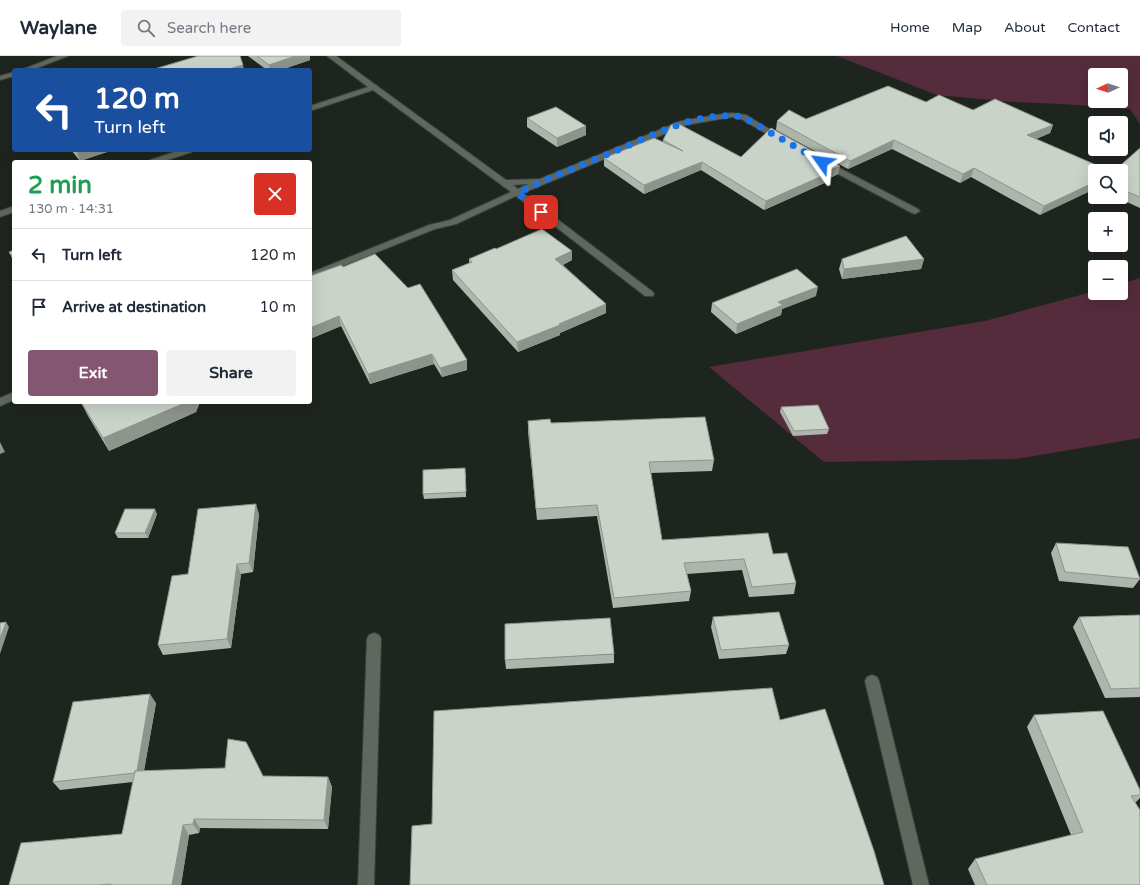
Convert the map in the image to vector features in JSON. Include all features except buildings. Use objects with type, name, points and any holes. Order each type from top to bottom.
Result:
[{"type":"street","points":[[31,68],[64,56]]},
{"type":"street","points":[[330,56],[518,193],[649,294]]},
{"type":"street","points":[[0,78],[12,75]]},
{"type":"street","points":[[312,108],[374,87]]},
{"type":"street","points":[[312,275],[432,227],[453,222],[544,180],[684,123],[716,117],[743,117],[790,143]]},
{"type":"street","points":[[159,160],[183,152]]},
{"type":"street","points":[[816,158],[915,211]]},
{"type":"street","points":[[504,183],[544,180]]},
{"type":"street","points":[[0,214],[12,210]]},
{"type":"street","points":[[0,402],[12,397]]},
{"type":"street","points":[[366,885],[374,639]]},
{"type":"street","points":[[872,681],[922,885]]},
{"type":"shaded area","points":[[837,56],[1140,56],[1140,124],[1130,109],[1116,108],[1128,108],[1128,68],[1088,68],[1088,106],[1013,102],[937,95]]},
{"type":"shaded area","points":[[1140,278],[1140,438],[1016,459],[824,462],[709,367],[985,321],[1088,293],[1088,300],[1128,300],[1128,282]]},
{"type":"route","points":[[541,212],[518,193],[544,180],[684,123],[716,117],[743,117],[822,162]]}]
